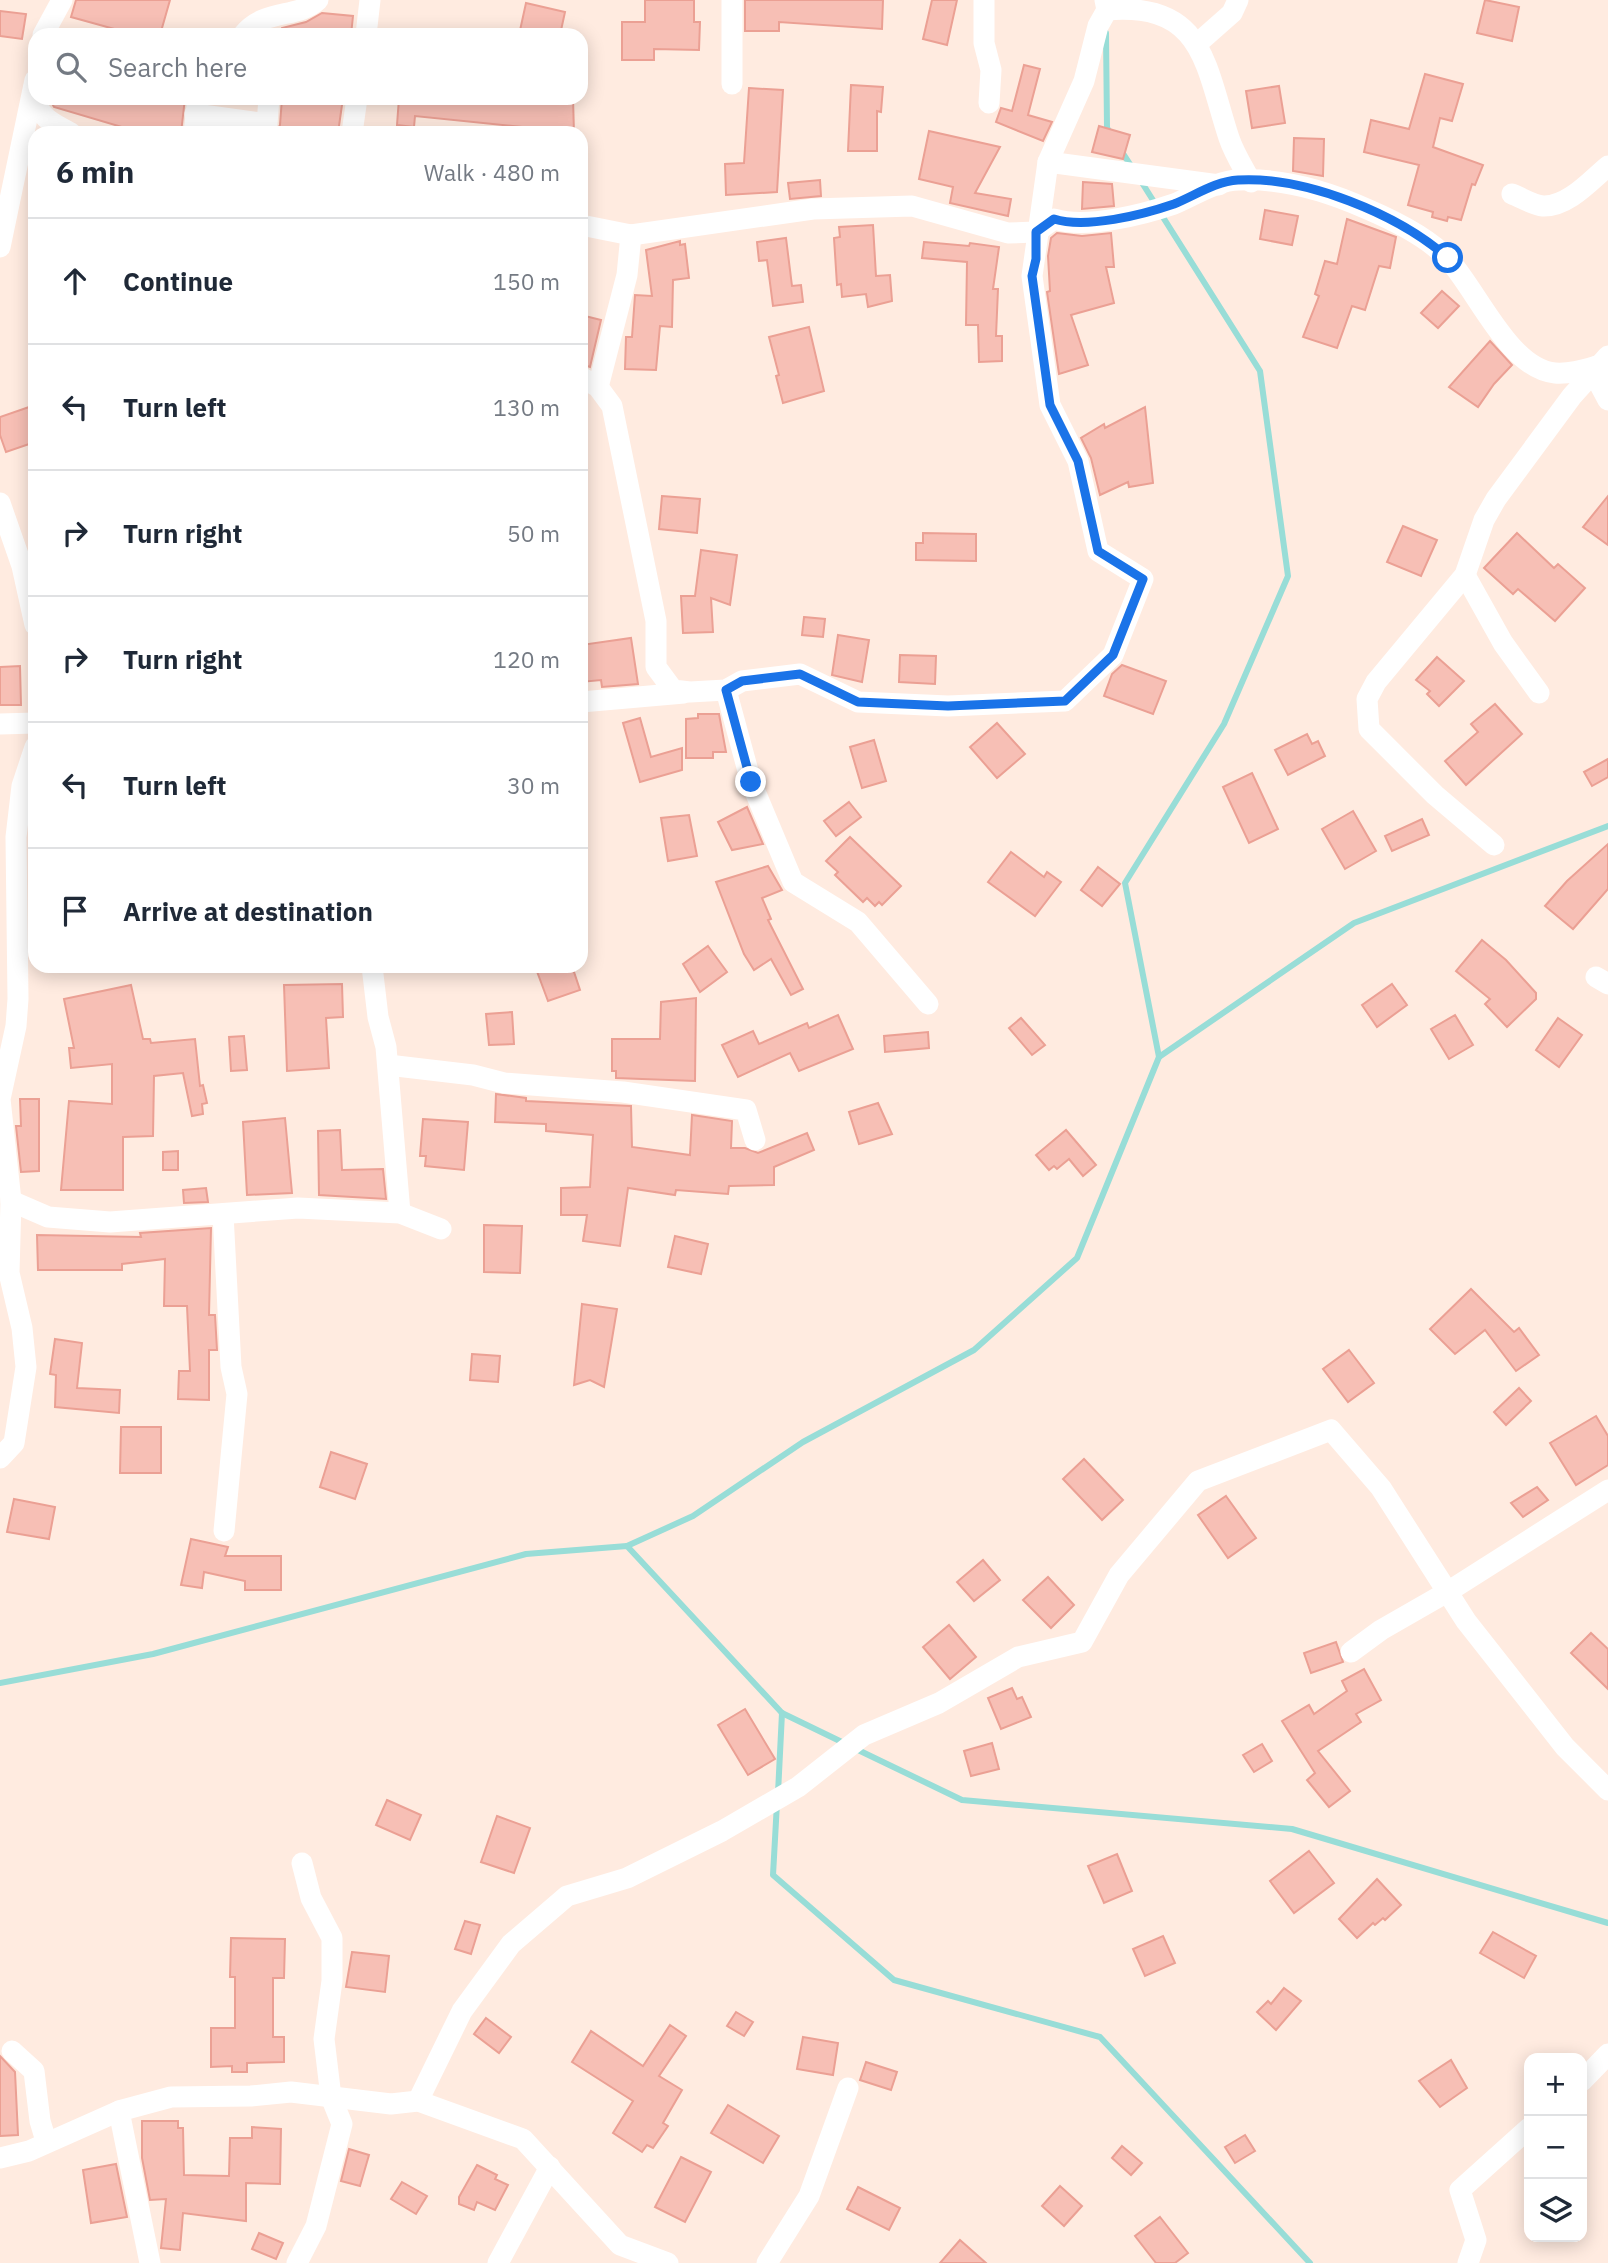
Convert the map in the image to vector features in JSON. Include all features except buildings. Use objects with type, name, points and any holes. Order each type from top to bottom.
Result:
[{"type":"street","points":[[47,28],[62,0]]},
{"type":"street","points":[[266,27],[318,0]]},
{"type":"street","points":[[367,28],[370,0]]},
{"type":"street","points":[[732,0],[732,85]]},
{"type":"street","points":[[984,0],[984,43],[991,69],[989,103]]},
{"type":"street","points":[[1198,43],[1232,13],[1238,0]]},
{"type":"street","points":[[588,701],[726,690],[742,681],[800,674],[858,702],[948,706],[1065,701],[1113,655],[1143,579],[1098,551],[1078,461],[1050,405],[1032,276],[1036,259],[1036,232],[1048,162],[1084,81],[1106,5],[1136,8],[1169,18],[1198,43],[1230,141],[1251,182]]},
{"type":"street","points":[[0,247],[32,105]]},
{"type":"street","points":[[37,105],[48,121],[58,126]]},
{"type":"street","points":[[196,115],[267,124],[268,105]]},
{"type":"street","points":[[353,126],[356,105]]},
{"type":"street","points":[[1048,162],[1219,185]]},
{"type":"street","points":[[1512,194],[1541,206],[1555,205],[1571,196],[1608,166]]},
{"type":"street","points":[[588,226],[631,235],[813,209],[912,206],[1008,233],[1036,232],[1054,219],[1065,222],[1124,218],[1239,180],[1278,180],[1367,208],[1430,243],[1448,258],[1498,330],[1533,365],[1553,373],[1572,373],[1602,361]]},
{"type":"street","points":[[631,235],[628,275],[590,382],[612,407],[656,621],[656,667],[673,690],[690,692]]},
{"type":"street","points":[[1602,361],[1599,383],[1608,400]]},
{"type":"street","points":[[1494,845],[1435,795],[1369,729],[1367,699],[1376,682],[1465,575],[1484,520],[1496,499],[1602,361]]},
{"type":"street","points":[[2,511],[28,565]]},
{"type":"street","points":[[1465,575],[1503,643],[1539,693]]},
{"type":"street","points":[[726,690],[751,782],[793,882],[858,922],[928,1004]]},
{"type":"street","points":[[0,724],[28,723]]},
{"type":"street","points":[[0,1458],[14,1443],[26,1367],[22,1328],[4,1274],[11,1201],[1,1125],[2,1086],[16,1026],[16,836],[22,786],[28,768]]},
{"type":"street","points":[[373,973],[388,1065],[400,1213]]},
{"type":"street","points":[[388,1065],[473,1075],[504,1083],[622,1092],[746,1111],[755,1140]]},
{"type":"street","points":[[11,1201],[48,1217],[110,1222],[298,1208],[400,1213],[441,1229]]},
{"type":"street","points":[[223,1214],[231,1367],[237,1394],[224,1531]]},
{"type":"street","points":[[418,2101],[462,2011],[511,1944],[567,1896],[627,1878],[722,1831],[750,1812],[798,1787],[864,1735],[939,1703],[1018,1657],[1082,1642],[1119,1575],[1198,1481],[1331,1430],[1381,1488],[1466,1621],[1565,1746],[1608,1790]]},
{"type":"street","points":[[1351,1652],[1381,1630],[1449,1591],[1608,1490]]},
{"type":"street","points":[[297,2263],[316,2226],[342,2124],[331,2097],[324,2039],[332,1981],[332,1938],[311,1898],[302,1863]]},
{"type":"street","points":[[12,2051],[34,2071],[40,2121],[46,2141]]},
{"type":"street","points":[[1587,2076],[1608,2054]]},
{"type":"street","points":[[767,2263],[809,2196],[848,2088]]},
{"type":"street","points":[[0,2158],[29,2151],[46,2141],[119,2111],[171,2097],[251,2096],[291,2092],[391,2104],[418,2101],[523,2139],[620,2245],[668,2263]]},
{"type":"street","points":[[119,2111],[150,2263]]},
{"type":"street","points":[[1468,2263],[1476,2240],[1460,2190],[1524,2132]]},
{"type":"street","points":[[498,2263],[550,2167]]},
{"type":"waterway","points":[[1106,33],[1107,128],[1111,134]]},
{"type":"waterway","points":[[1120,149],[1133,169]]},
{"type":"waterway","points":[[1139,178],[1156,205]]},
{"type":"waterway","points":[[1159,1057],[1125,883],[1224,724],[1288,576],[1260,371],[1161,214]]},
{"type":"waterway","points":[[627,1546],[693,1516],[803,1442],[974,1350],[1077,1258],[1159,1057],[1354,923],[1608,826]]},
{"type":"waterway","points":[[0,1683],[153,1654],[526,1554],[627,1546],[782,1713],[846,1744]]},
{"type":"waterway","points":[[778,1793],[782,1713]]},
{"type":"waterway","points":[[856,1749],[962,1800],[1292,1829],[1608,1923]]},
{"type":"waterway","points":[[777,1803],[773,1875],[894,1980],[1100,2037],[1310,2263]]},
{"type":"route","points":[[751,782],[726,690],[742,681],[800,674],[858,702],[948,706],[1065,701],[1113,655],[1143,579],[1098,551],[1078,461],[1050,405],[1032,276],[1036,259],[1036,232],[1054,219],[1065,222],[1124,218],[1239,180],[1278,180],[1367,208],[1430,243],[1448,258]]}]
